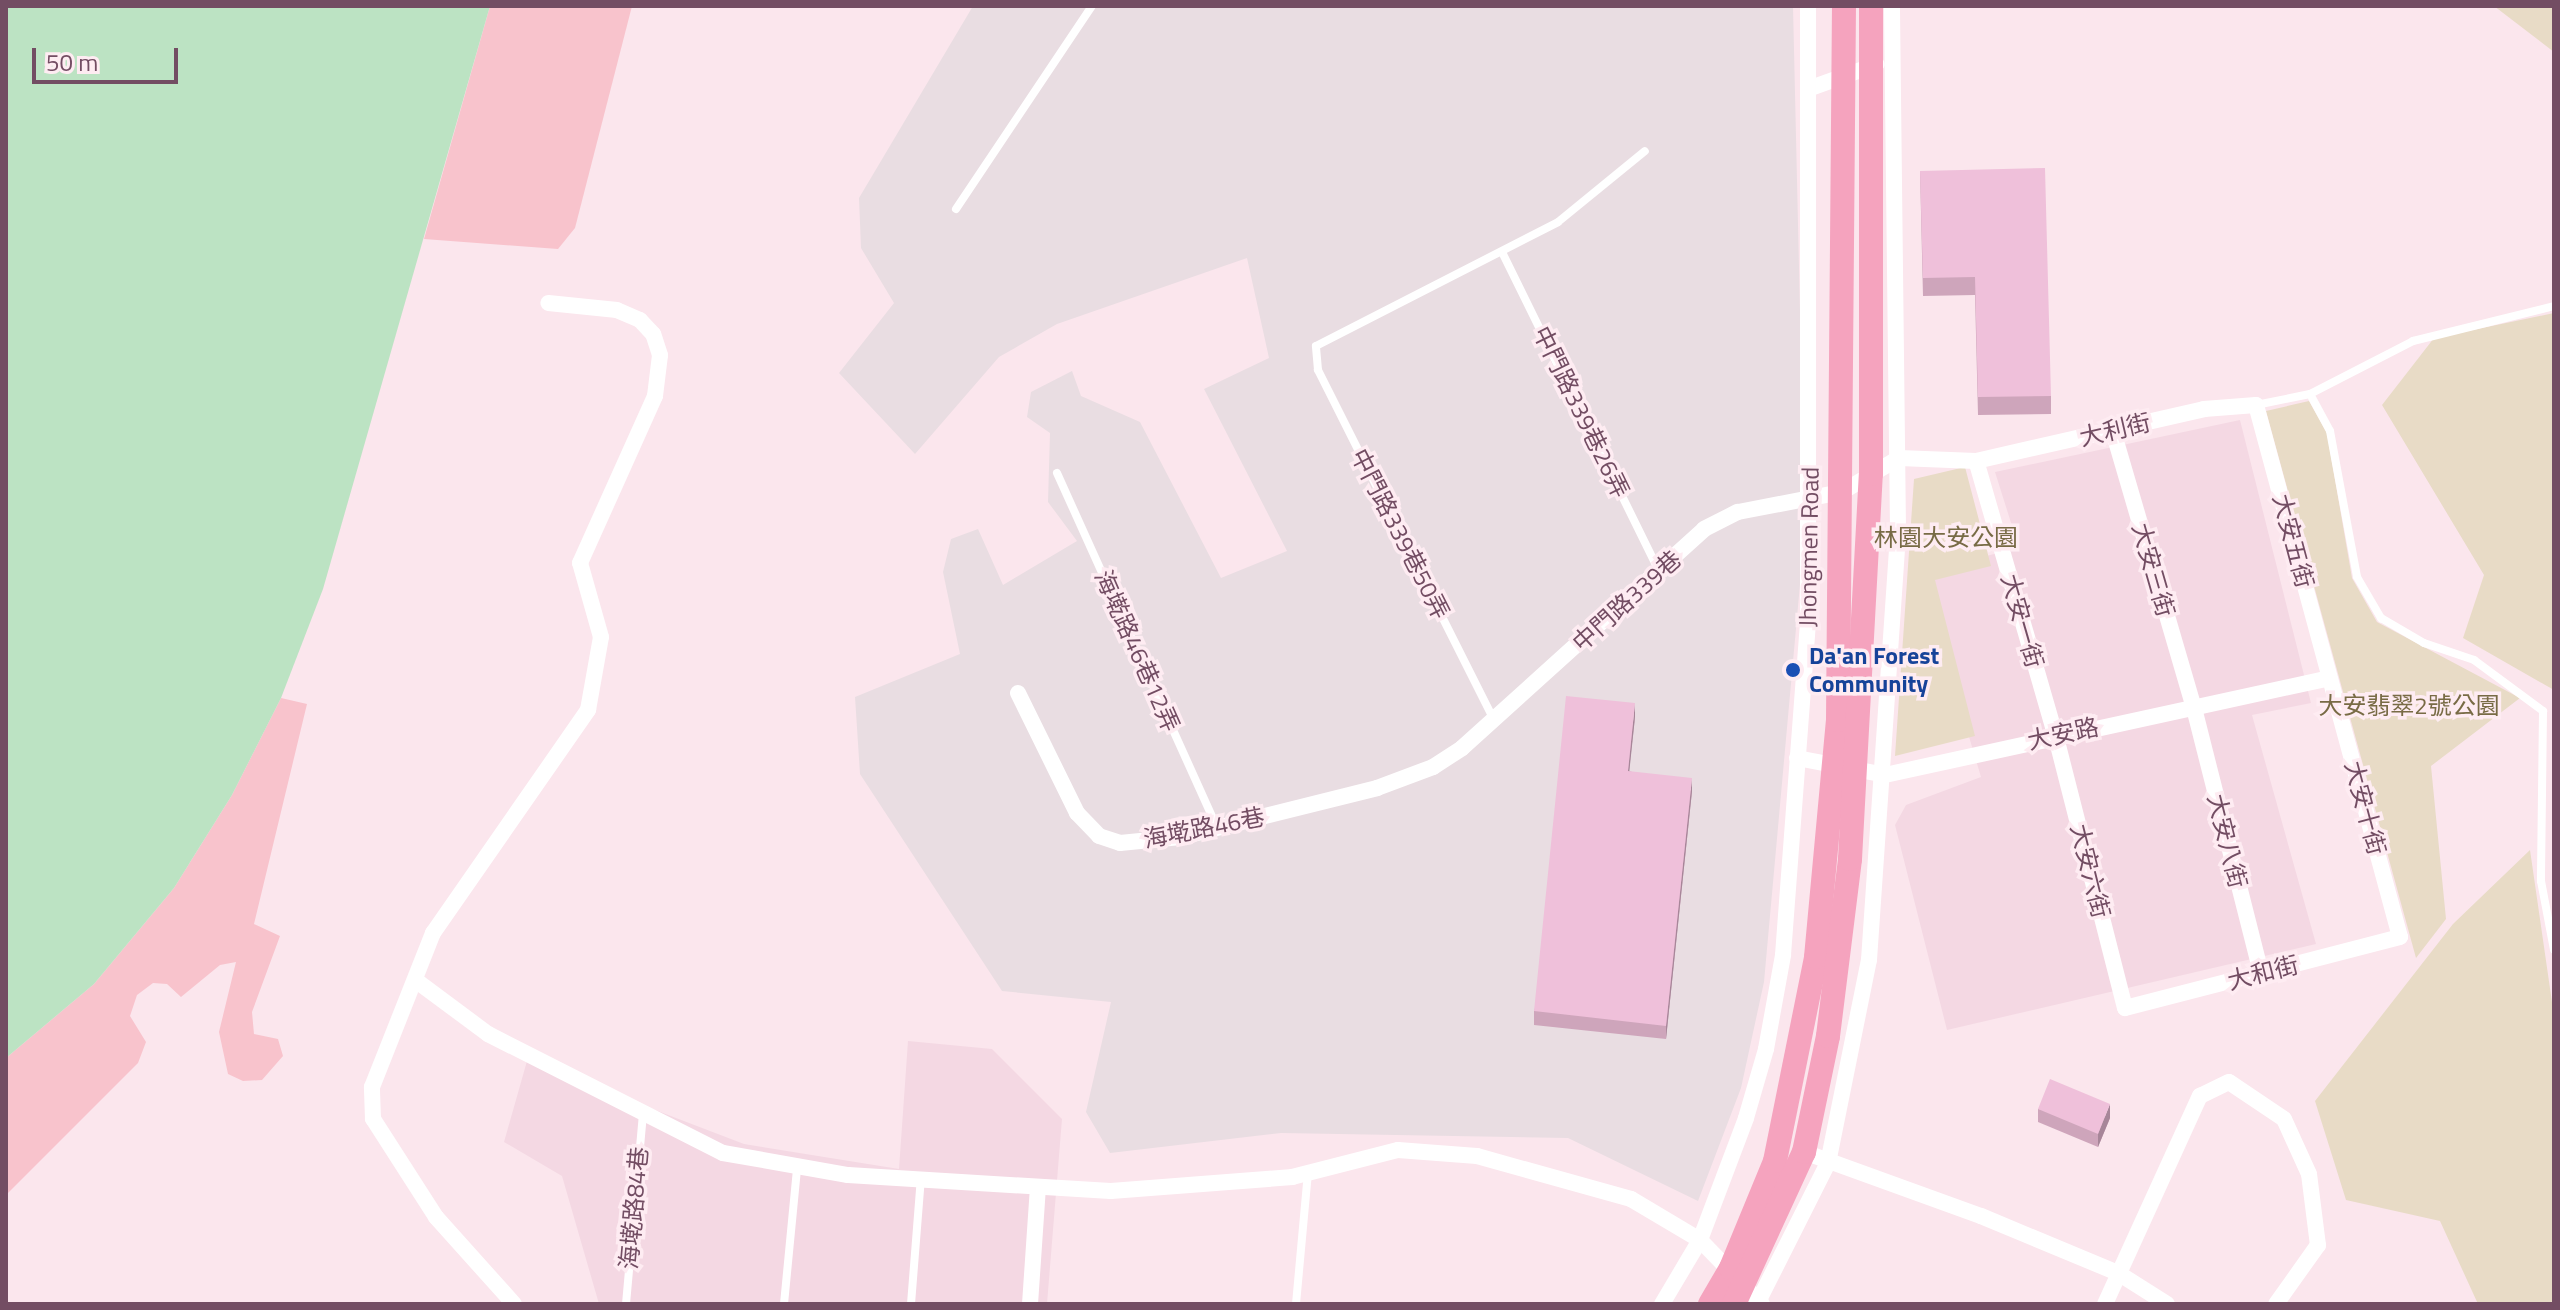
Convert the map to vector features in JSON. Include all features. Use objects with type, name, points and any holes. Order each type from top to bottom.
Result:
[{"type":"main road","name":"Jhongmen Road","points":[[1748,1294],[1816,957],[1834,766],[1842,492],[1844,6]]},
{"type":"main road","name":"Jhongmen Road","points":[[1748,1294],[1804,1152],[1828,1036],[1859,772],[1882,62],[1871,6]]},
{"type":"main road","name":"Jhongmen Road","points":[[1710,1304],[1748,1294]]},
{"type":"street","name":"Jhongmen Road","points":[[1662,1304],[1700,1240],[1766,1049],[1783,955],[1797,758],[1810,496],[1808,6]]},
{"type":"street","name":"Jhongmen Road","points":[[1748,1294],[1828,1163],[1859,1029],[1885,775],[1899,458],[1882,62],[1892,6]]},
{"type":"street","points":[[1808,89],[1882,62]]},
{"type":"street","points":[[514,1304],[436,1217],[373,1119],[372,1087],[418,982],[433,933],[588,710],[601,637],[580,563],[655,396],[660,355],[653,334],[640,320],[617,310],[548,303]]},
{"type":"street","name":"大利街","points":[[1899,458],[1976,461],[2204,409],[2256,405]]},
{"type":"street","name":"大安五街","points":[[2256,405],[2330,678]]},
{"type":"street","name":"大安三街","points":[[2113,431],[2194,708]]},
{"type":"street","name":"中門路339巷","points":[[1377,788],[1433,767],[1494,720],[1704,529],[1738,512],[1842,492],[1899,458]]},
{"type":"street","name":"大安一街","points":[[1976,461],[2055,734]]},
{"type":"street","name":"大安路","points":[[1797,758],[1885,775],[2055,734],[2330,678]]},
{"type":"street","name":"大安十街","points":[[2330,678],[2400,937]]},
{"type":"street","name":"海墘路46巷","points":[[1018,693],[1077,813],[1099,836],[1120,843],[1217,828],[1377,788]]},
{"type":"street","name":"大安八街","points":[[2194,708],[2261,973]]},
{"type":"street","name":"大安六街","points":[[2055,734],[2125,1008]]},
{"type":"street","name":"大和街","points":[[2125,1008],[2400,937]]},
{"type":"street","points":[[418,982],[488,1034],[723,1153],[797,1168],[1038,1188],[1181,1187],[1308,1172],[1398,1150],[1477,1156],[1631,1199],[1700,1240],[1748,1294]]},
{"type":"street","points":[[2105,1304],[2200,1096],[2229,1082],[2284,1119],[2309,1174],[2318,1245],[2276,1304]]},
{"type":"street","points":[[1804,1152],[1981,1216],[2118,1273],[2167,1304]]},
{"type":"street","points":[[1030,1304],[1038,1188]]},
{"type":"lane","points":[[956,209],[1092,6]]},
{"type":"lane","points":[[1502,252],[1588,201],[1645,151]]},
{"type":"lane","name":"中門路339巷50弄","points":[[1494,720],[1318,370],[1316,346],[1502,252]]},
{"type":"lane","name":"中門路339巷26弄","points":[[1502,252],[1659,572]]},
{"type":"lane","points":[[2256,405],[2310,394],[2413,341],[2554,306]]},
{"type":"lane","points":[[2310,394],[2330,431],[2357,577],[2381,618],[2424,643],[2474,660],[2543,711],[2538,817],[2541,881],[2551,916],[2554,950]]},
{"type":"lane","name":"海墘路46巷12弄","points":[[1057,473],[1217,828]]},
{"type":"lane","name":"海墘路84巷","points":[[626,1304],[643,1112]]},
{"type":"lane","points":[[784,1304],[797,1168]]},
{"type":"lane","points":[[1296,1304],[1308,1172]]},
{"type":"lane","points":[[911,1304],[921,1178]]},
{"type":"shaded area","points":[[6,6],[490,6],[323,589],[281,698],[232,795],[174,888],[94,984],[6,1058]]},
{"type":"shaded area","points":[[973,6],[1793,6],[1805,529],[1764,982],[1741,1088],[1698,1201],[1568,1138],[1281,1133],[1110,1153],[1086,1112],[1111,1002],[1002,991],[860,774],[855,697],[960,654],[943,572],[951,539],[978,529],[1003,585],[1077,541],[1048,502],[1050,433],[1027,417],[1031,392],[1072,371],[1081,396],[1140,422],[1221,578],[1287,551],[1204,389],[1269,358],[1247,258],[1057,324],[999,357],[915,454],[839,373],[894,303],[861,248],[859,198]]},
{"type":"shaded area","points":[[2240,420],[2311,703],[2252,715],[2316,944],[1947,1030],[1895,825],[1906,805],[1981,777],[1920,572],[2019,548],[1995,472]]},
{"type":"shaded area","points":[[908,1041],[992,1049],[1062,1119],[1047,1304],[599,1304],[562,1176],[504,1142],[527,1061],[744,1144],[899,1169]]},
{"type":"green space","points":[[2494,6],[2554,6],[2554,52]]},
{"type":"green space","points":[[2554,313],[2554,690],[2463,638],[2484,575],[2382,405],[2434,338]]},
{"type":"green space","name":"大安翡翠2號公園","points":[[2309,401],[2327,433],[2352,578],[2377,622],[2520,698],[2431,766],[2446,919],[2416,958],[2266,411]]},
{"type":"green space","name":"林園大安公園","points":[[1965,467],[1991,566],[1935,580],[1975,736],[1895,756],[1914,479]]},
{"type":"green space","points":[[2530,850],[2554,1016],[2554,1304],[2478,1304],[2440,1221],[2346,1200],[2315,1101],[2453,924]]},
{"type":"sand","points":[[490,6],[632,6],[575,228],[558,249],[424,239]]},
{"type":"sand","points":[[281,698],[307,704],[254,924],[280,936],[252,1012],[254,1034],[278,1039],[283,1056],[262,1080],[243,1081],[228,1074],[219,1032],[236,962],[220,965],[181,997],[167,984],[153,983],[137,995],[130,1016],[146,1042],[138,1063],[6,1195],[6,1058],[94,984],[174,888],[232,795]]},
{"type":"building","points":[[2045,168],[2051,396],[1978,397],[1975,277],[1923,278],[1920,171]]},
{"type":"building","points":[[1566,696],[1635,703],[1628,771],[1692,778],[1666,1026],[1534,1011]]},
{"type":"building","points":[[2050,1079],[2110,1104],[2098,1134],[2038,1109]]},
{"type":"place","name":"Da'an Forest Community","points":[[1793,670]]}]
